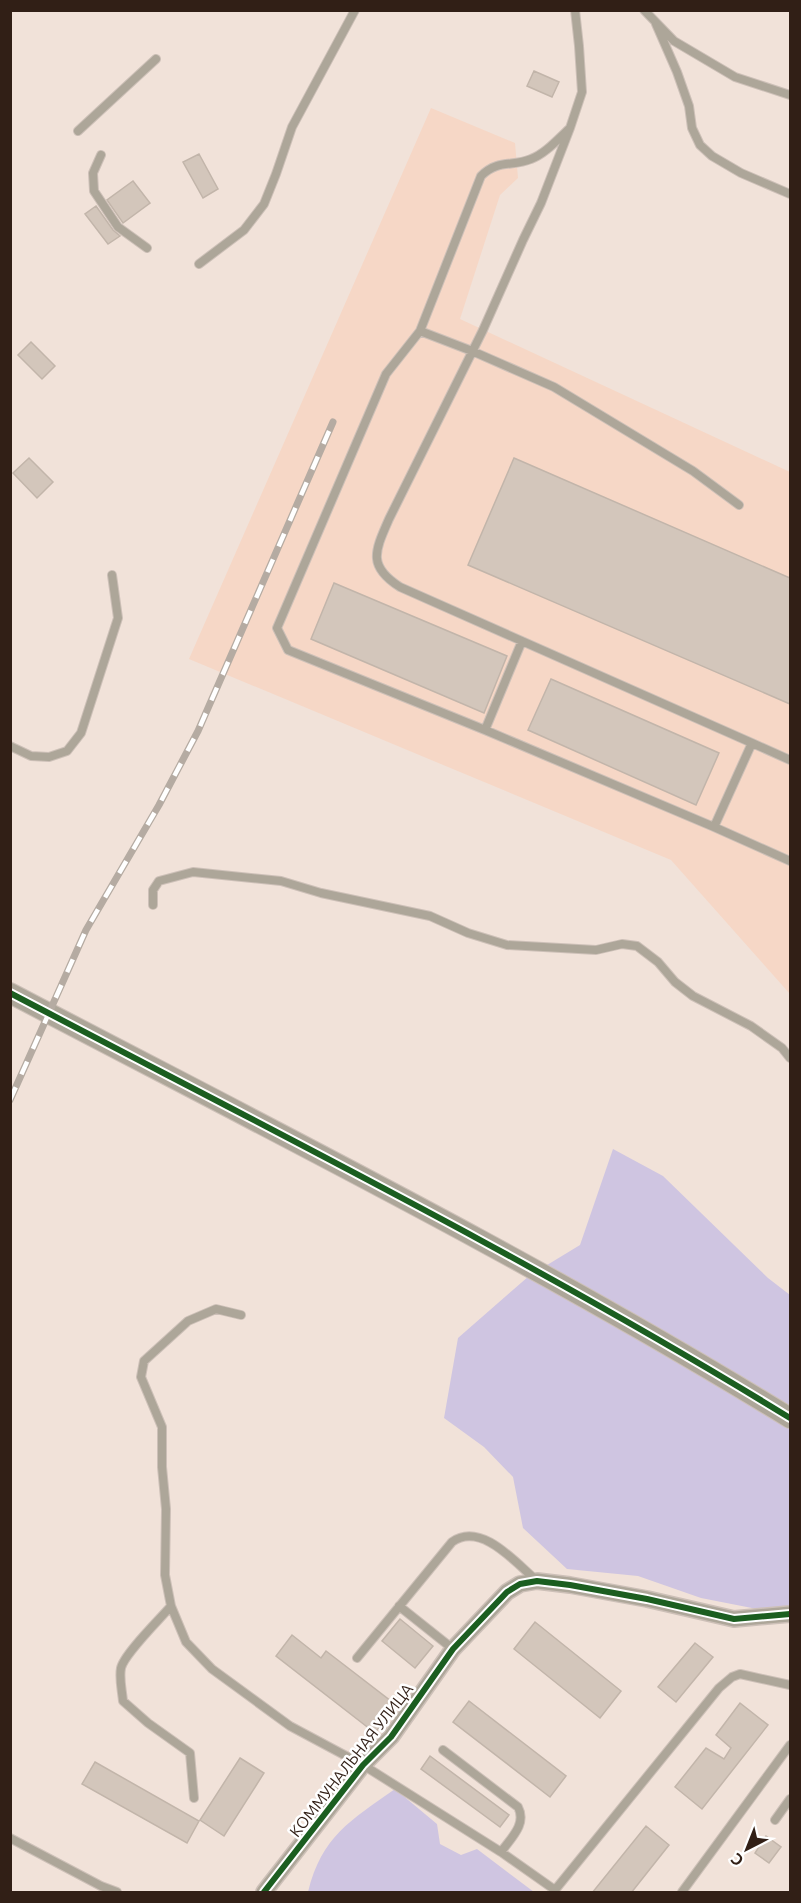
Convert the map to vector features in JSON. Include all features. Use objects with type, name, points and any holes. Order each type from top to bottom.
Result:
[{"type":"street","points":[[10,993],[478,1238],[790,1418]]},
{"type":"street","name":"КОММУНАЛЬНАЯ УЛИЦА","points":[[264,1893],[363,1765],[391,1737],[453,1649],[507,1592],[520,1584],[537,1581],[647,1599],[734,1619],[790,1614]]},
{"type":"lane","points":[[199,264],[244,230],[264,204],[292,127],[355,10]]},
{"type":"lane","points":[[575,10],[582,92],[570,128],[541,204],[389,519],[379,542],[376,561],[384,577],[400,587],[790,760]]},
{"type":"lane","points":[[644,10],[674,41],[735,77],[790,95]]},
{"type":"lane","points":[[656,24],[677,72],[689,106],[692,128],[700,145],[712,156],[741,173],[790,194]]},
{"type":"lane","points":[[78,131],[156,59]]},
{"type":"lane","points":[[570,128],[532,159],[493,166],[482,176],[420,331],[387,374],[277,628],[288,651],[485,730],[790,861]]},
{"type":"lane","points":[[101,155],[93,173],[94,191],[118,227],[147,248]]},
{"type":"lane","points":[[420,331],[554,387],[693,471],[739,505]]},
{"type":"lane","points":[[10,746],[31,756],[49,757],[68,750],[81,734],[117,618],[112,575]]},
{"type":"lane","points":[[485,730],[522,641]]},
{"type":"lane","points":[[714,827],[752,743]]},
{"type":"lane","points":[[153,905],[153,890],[159,881],[193,872],[281,881],[321,893],[430,916],[468,933],[507,945],[596,950],[622,944],[637,946],[658,962],[675,982],[693,996],[751,1026],[782,1048],[790,1058]]},
{"type":"lane","points":[[241,1314],[216,1309],[188,1321],[144,1361],[141,1377],[162,1427],[162,1467],[166,1509],[165,1575],[171,1606],[186,1642],[212,1669],[290,1726],[363,1765],[501,1852],[557,1891],[719,1688],[732,1677],[740,1674],[790,1685]]},
{"type":"lane","points":[[357,1658],[452,1542],[465,1535],[486,1540],[537,1581]]},
{"type":"lane","points":[[171,1606],[122,1665],[120,1682],[123,1701],[148,1723],[189,1753],[194,1798]]},
{"type":"lane","points":[[399,1606],[453,1649]]},
{"type":"lane","points":[[682,1893],[790,1745]]},
{"type":"lane","points":[[442,1750],[518,1807],[522,1815],[521,1823],[501,1852]]},
{"type":"lane","points":[[775,1821],[790,1799]]},
{"type":"lane","points":[[10,1838],[117,1893]]},
{"type":"shaded area","points":[[431,108],[515,143],[518,178],[500,195],[460,319],[790,472],[790,994],[671,860],[189,659]]},
{"type":"shaded area","points":[[613,1149],[663,1176],[768,1278],[790,1295],[790,1608],[757,1609],[701,1598],[638,1576],[567,1569],[523,1528],[513,1477],[484,1447],[444,1418],[458,1338],[529,1276],[580,1245]]},
{"type":"shaded area","points":[[395,1789],[437,1824],[440,1844],[461,1855],[477,1849],[534,1892],[308,1892],[321,1857],[340,1831]]},
{"type":"building","points":[[534,71],[559,82],[552,97],[527,86]]},
{"type":"building","points":[[199,154],[218,189],[203,198],[183,162]]},
{"type":"building","points":[[133,181],[150,203],[123,223],[107,200]]},
{"type":"building","points":[[96,206],[120,236],[108,244],[85,214]]},
{"type":"building","points":[[31,342],[55,366],[42,379],[18,355]]},
{"type":"building","points":[[29,458],[53,482],[37,498],[13,473]]},
{"type":"building","points":[[514,458],[790,578],[790,704],[468,565]]},
{"type":"building","points":[[334,583],[507,656],[484,713],[311,639]]},
{"type":"building","points":[[551,679],[719,753],[696,805],[528,730]]},
{"type":"building","points":[[400,1619],[433,1646],[415,1668],[382,1641]]},
{"type":"building","points":[[535,1622],[621,1691],[600,1718],[514,1649]]},
{"type":"building","points":[[292,1635],[321,1658],[326,1651],[396,1705],[375,1733],[276,1656]]},
{"type":"building","points":[[695,1643],[713,1657],[676,1702],[658,1687]]},
{"type":"building","points":[[469,1701],[566,1776],[550,1797],[453,1722]]},
{"type":"building","points":[[740,1703],[768,1725],[702,1809],[675,1787],[706,1748],[724,1759],[731,1748],[716,1735]]},
{"type":"building","points":[[430,1756],[509,1815],[500,1827],[421,1769]]},
{"type":"building","points":[[240,1758],[264,1773],[224,1836],[200,1820]]},
{"type":"building","points":[[95,1762],[199,1821],[187,1843],[82,1784]]},
{"type":"building","points":[[646,1826],[669,1845],[631,1893],[592,1893]]},
{"type":"building","points":[[766,1836],[781,1847],[769,1863],[755,1853]]},
{"type":"railway","points":[[10,1100],[86,930],[159,805],[198,731],[333,422]]},
{"type":"cycle path","points":[[10,993],[502,1252],[695,1361],[790,1418]]},
{"type":"cycle path","points":[[264,1892],[363,1765],[391,1737],[453,1649],[507,1592],[520,1584],[537,1581],[570,1585],[647,1599],[734,1619],[790,1614]]}]
